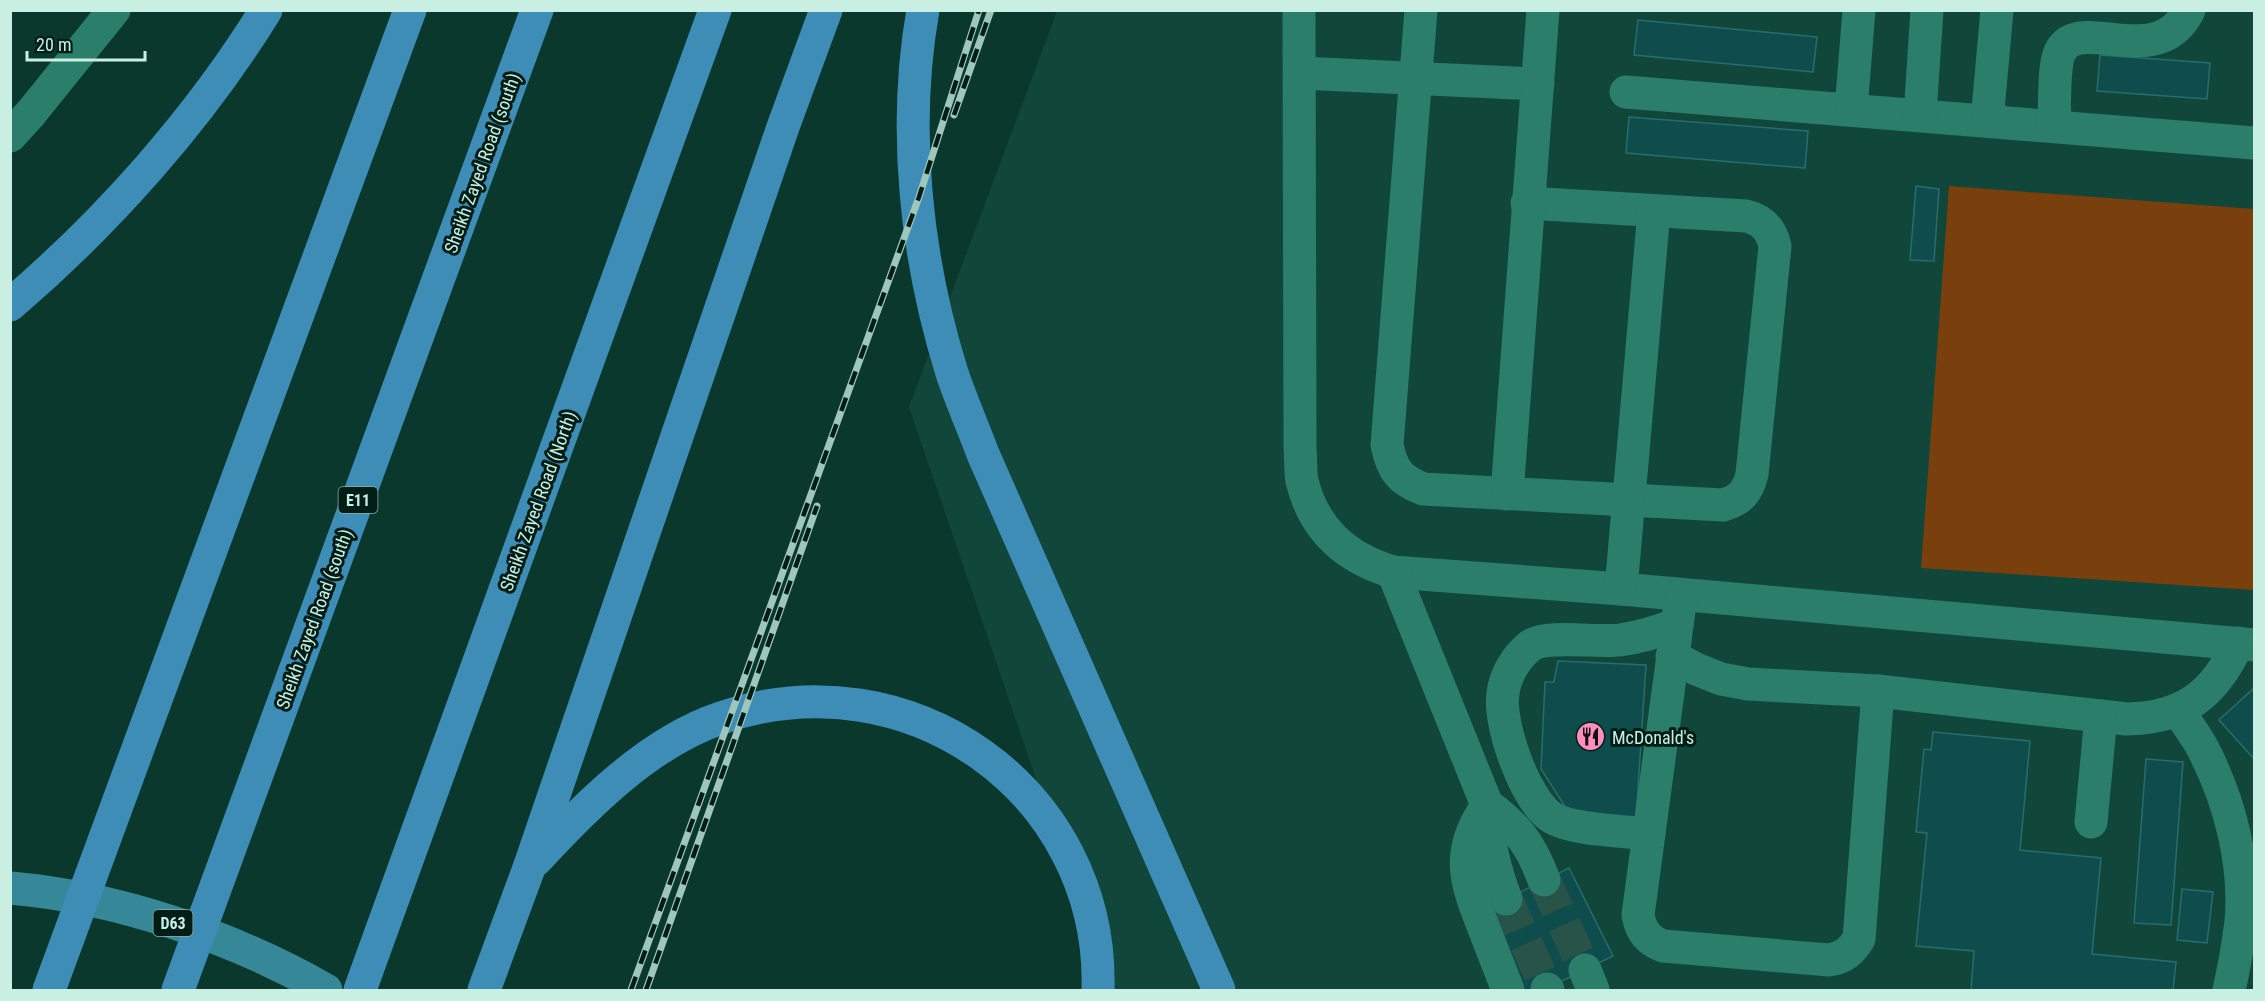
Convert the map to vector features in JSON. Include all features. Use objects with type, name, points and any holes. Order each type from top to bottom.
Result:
[{"type":"highway","points":[[10,305],[79,241],[177,133],[266,10]]},
{"type":"highway","points":[[49,990],[410,10]]},
{"type":"highway","name":"Sheikh Zayed Road (south)","points":[[178,990],[537,10]]},
{"type":"highway","name":"Sheikh Zayed Road (North)","points":[[360,990],[715,10]]},
{"type":"highway","points":[[484,990],[529,868],[779,138],[826,10]]},
{"type":"highway","points":[[923,10],[919,32],[913,118],[918,205],[930,290],[952,374],[983,454],[1220,990]]},
{"type":"highway","points":[[529,868],[591,804],[630,771],[682,735],[720,718],[771,704],[823,701],[875,707],[925,722],[971,746],[1012,779],[1046,818],[1072,863],[1090,912],[1098,963],[1098,990]]},
{"type":"main road","name":"D63","points":[[10,888],[99,903],[170,922],[238,947],[326,990]]},
{"type":"street","points":[[10,136],[114,10]]},
{"type":"street","points":[[1299,10],[1300,448],[1302,479],[1311,508],[1328,534],[1350,554],[1371,565],[1393,572],[1621,589],[1677,625],[1696,669],[1721,679],[1748,684],[1878,691],[2127,719],[2151,719],[2178,710],[2198,698],[2215,682],[2246,644]]},
{"type":"street","points":[[1421,10],[1387,445],[1390,460],[1398,473],[1409,484],[1423,489],[1724,505],[1735,502],[1744,495],[1749,485],[1775,246],[1772,234],[1766,225],[1757,219],[1527,203]]},
{"type":"street","points":[[1507,494],[1543,10]]},
{"type":"street","points":[[1851,110],[1859,10]]},
{"type":"street","points":[[1920,116],[1927,10]]},
{"type":"street","points":[[1987,121],[1996,10]]},
{"type":"street","points":[[2054,126],[2057,58],[2067,43],[2084,36],[2149,41],[2175,30],[2189,10]]},
{"type":"street","points":[[1300,73],[1538,84]]},
{"type":"street","points":[[1626,92],[2254,143]]},
{"type":"street","points":[[1621,589],[1654,211]]},
{"type":"street","points":[[1393,572],[1487,805],[1490,851],[1506,899]]},
{"type":"street","points":[[1677,625],[1638,915],[1640,926],[1653,942],[1663,946],[1829,960],[1847,954],[1859,939],[1878,691]]},
{"type":"street","points":[[1649,834],[1565,824],[1552,818],[1540,808],[1531,795],[1513,751],[1502,712],[1503,692],[1508,674],[1518,658],[1531,646],[1548,639],[1618,640],[1658,632],[1677,625],[2246,644]]},
{"type":"street","points":[[2178,710],[2203,748],[2221,789],[2234,832],[2240,876],[2241,921],[2229,990]]},
{"type":"street","points":[[2091,822],[2102,716]]},
{"type":"street","points":[[1487,805],[1506,818],[1521,835],[1534,854],[1544,880]]},
{"type":"street","points":[[1487,805],[1476,822],[1469,840],[1466,878],[1508,990]]},
{"type":"shaded area","points":[[1057,11],[2254,11],[2254,990],[1108,990],[909,407]]},
{"type":"shaded area","points":[[1949,186],[2254,209],[2254,590],[1921,568]]},
{"type":"building","points":[[1638,20],[1817,37],[1813,72],[1634,55]]},
{"type":"building","points":[[2100,55],[2210,63],[2207,99],[2097,91]]},
{"type":"building","points":[[1629,117],[1808,131],[1805,168],[1626,153]]},
{"type":"building","points":[[1916,186],[1939,189],[1934,261],[1910,260]]},
{"type":"building","points":[[1558,661],[1646,665],[1636,819],[1571,816],[1541,769],[1545,682],[1554,682]]},
{"type":"building","points":[[2254,688],[2254,759],[2219,720]]},
{"type":"building","points":[[1933,732],[2030,741],[2020,850],[2101,858],[2092,954],[2176,962],[2173,990],[1971,990],[1974,951],[1916,946],[1927,833],[1916,832],[1924,749],[1931,750]]},
{"type":"building","points":[[2146,759],[2183,762],[2171,925],[2134,923]]},
{"type":"building","points":[[1569,868],[1613,956],[1544,990],[1518,990],[1480,912]]},
{"type":"building","points":[[2182,889],[2213,892],[2207,943],[2177,940]]},
{"type":"tunnel","points":[[1544,880],[1585,970]]},
{"type":"tunnel","points":[[1506,899],[1547,989]]},
{"type":"railway","points":[[631,990],[919,197],[979,10]]},
{"type":"railway","points":[[954,115],[991,10]]},
{"type":"railway","points":[[646,990],[817,506]]},
{"type":"place","name":"McDonald's","points":[[1591,737]]}]
